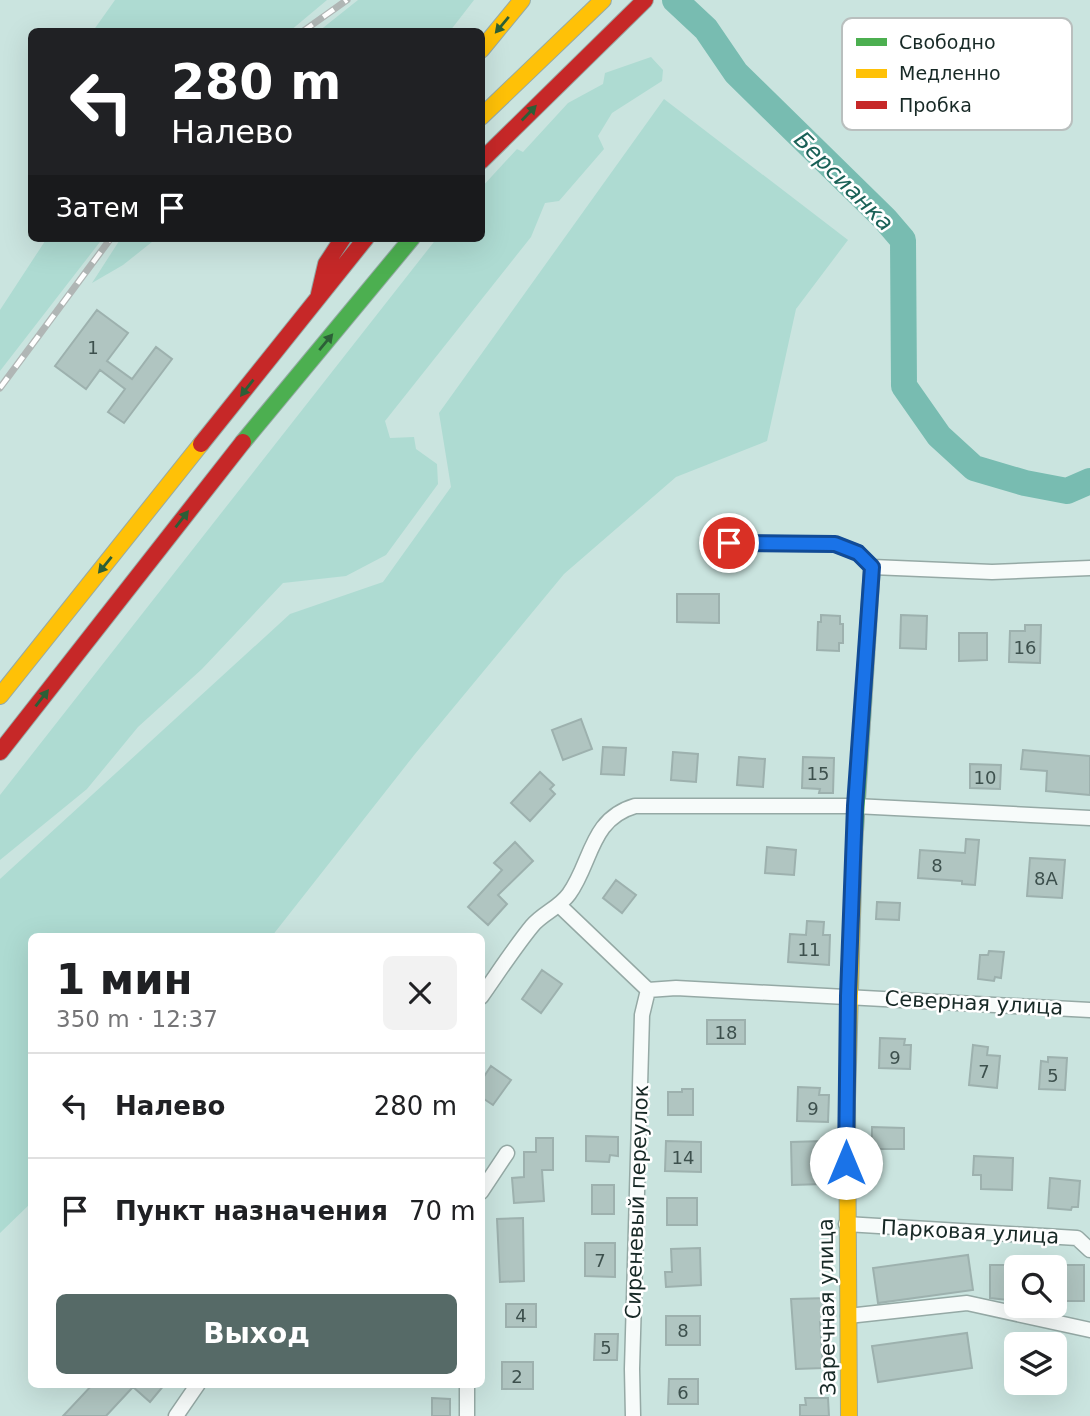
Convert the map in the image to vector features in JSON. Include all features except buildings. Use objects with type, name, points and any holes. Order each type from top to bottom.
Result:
[{"type":"main road","points":[[485,45],[523,0]]},
{"type":"main road","points":[[485,113],[603,0]]},
{"type":"main road","points":[[485,158],[645,0]]},
{"type":"main road","points":[[319,296],[326,264],[340,242]]},
{"type":"main road","points":[[0,696],[363,242]]},
{"type":"main road","points":[[0,752],[230,458],[409,242]]},
{"type":"main road","name":"Заречная улица","points":[[849,1416],[846,1224],[848,996],[855,806],[872,567]]},
{"type":"street","points":[[729,543],[835,544],[858,553],[872,567],[992,572],[1090,568]]},
{"type":"street","points":[[485,991],[532,926],[543,915],[560,906],[571,892],[593,843],[621,810],[635,806],[855,806],[1090,818]]},
{"type":"street","points":[[560,906],[648,989]]},
{"type":"street","name":"Северная улица","points":[[648,989],[848,996],[1090,1010]]},
{"type":"street","name":"Сиреневый переулок","points":[[633,1416],[642,1015],[648,989]]},
{"type":"street","points":[[485,1186],[507,1153]]},
{"type":"street","name":"Парковая улица","points":[[846,1224],[1077,1238],[1090,1250]]},
{"type":"street","points":[[848,1316],[967,1303],[1090,1330]]},
{"type":"street","points":[[176,1416],[195,1388]]},
{"type":"street","points":[[467,1388],[467,1416]]},
{"type":"green space","points":[[115,0],[327,0],[294,28],[95,28]]},
{"type":"green space","points":[[358,0],[474,0],[452,28],[323,28]]},
{"type":"green space","points":[[651,57],[663,70],[662,81],[612,113],[598,136],[604,149],[559,201],[545,203],[531,237],[385,421],[390,438],[414,437],[416,449],[437,464],[438,484],[386,555],[346,576],[283,583],[202,669],[138,727],[87,789],[0,860],[0,795],[434,242],[485,242],[485,184],[517,149],[523,152],[568,103],[603,84],[605,73]]},
{"type":"green space","points":[[664,99],[848,240],[796,309],[767,441],[676,477],[564,574],[415,754],[274,933],[28,933],[28,1206],[0,1233],[0,879],[290,614],[383,582],[451,487],[439,413]]},
{"type":"green space","points":[[44,242],[100,242],[0,371],[0,310]]},
{"type":"green space","points":[[118,242],[152,242],[123,265],[92,283]]},
{"type":"waterway","name":"Берсианка","points":[[675,0],[706,29],[736,73],[885,219],[903,240],[904,386],[939,436],[974,468],[1025,483],[1067,491],[1090,481]]},
{"type":"railway","points":[[308,28],[347,0]]},
{"type":"railway","points":[[0,388],[108,242]]},
{"type":"traffic: fast","points":[[243,442],[409,242]]},
{"type":"traffic: fast","points":[[854,847],[872,567]]},
{"type":"traffic: slow","points":[[485,45],[522,0]]},
{"type":"traffic: slow","points":[[485,113],[603,0]]},
{"type":"traffic: slow","points":[[0,696],[201,444]]},
{"type":"traffic: slow","points":[[849,1416],[847,1101],[854,847]]},
{"type":"traffic: jam","points":[[485,157],[645,0]]},
{"type":"traffic: jam","points":[[319,294],[326,264],[340,242]]},
{"type":"traffic: jam","points":[[201,444],[363,242]]},
{"type":"traffic: jam","points":[[0,752],[243,442]]},
{"type":"route","points":[[729,543],[835,544],[858,553],[872,567],[855,806],[848,996],[846,1163]]}]
